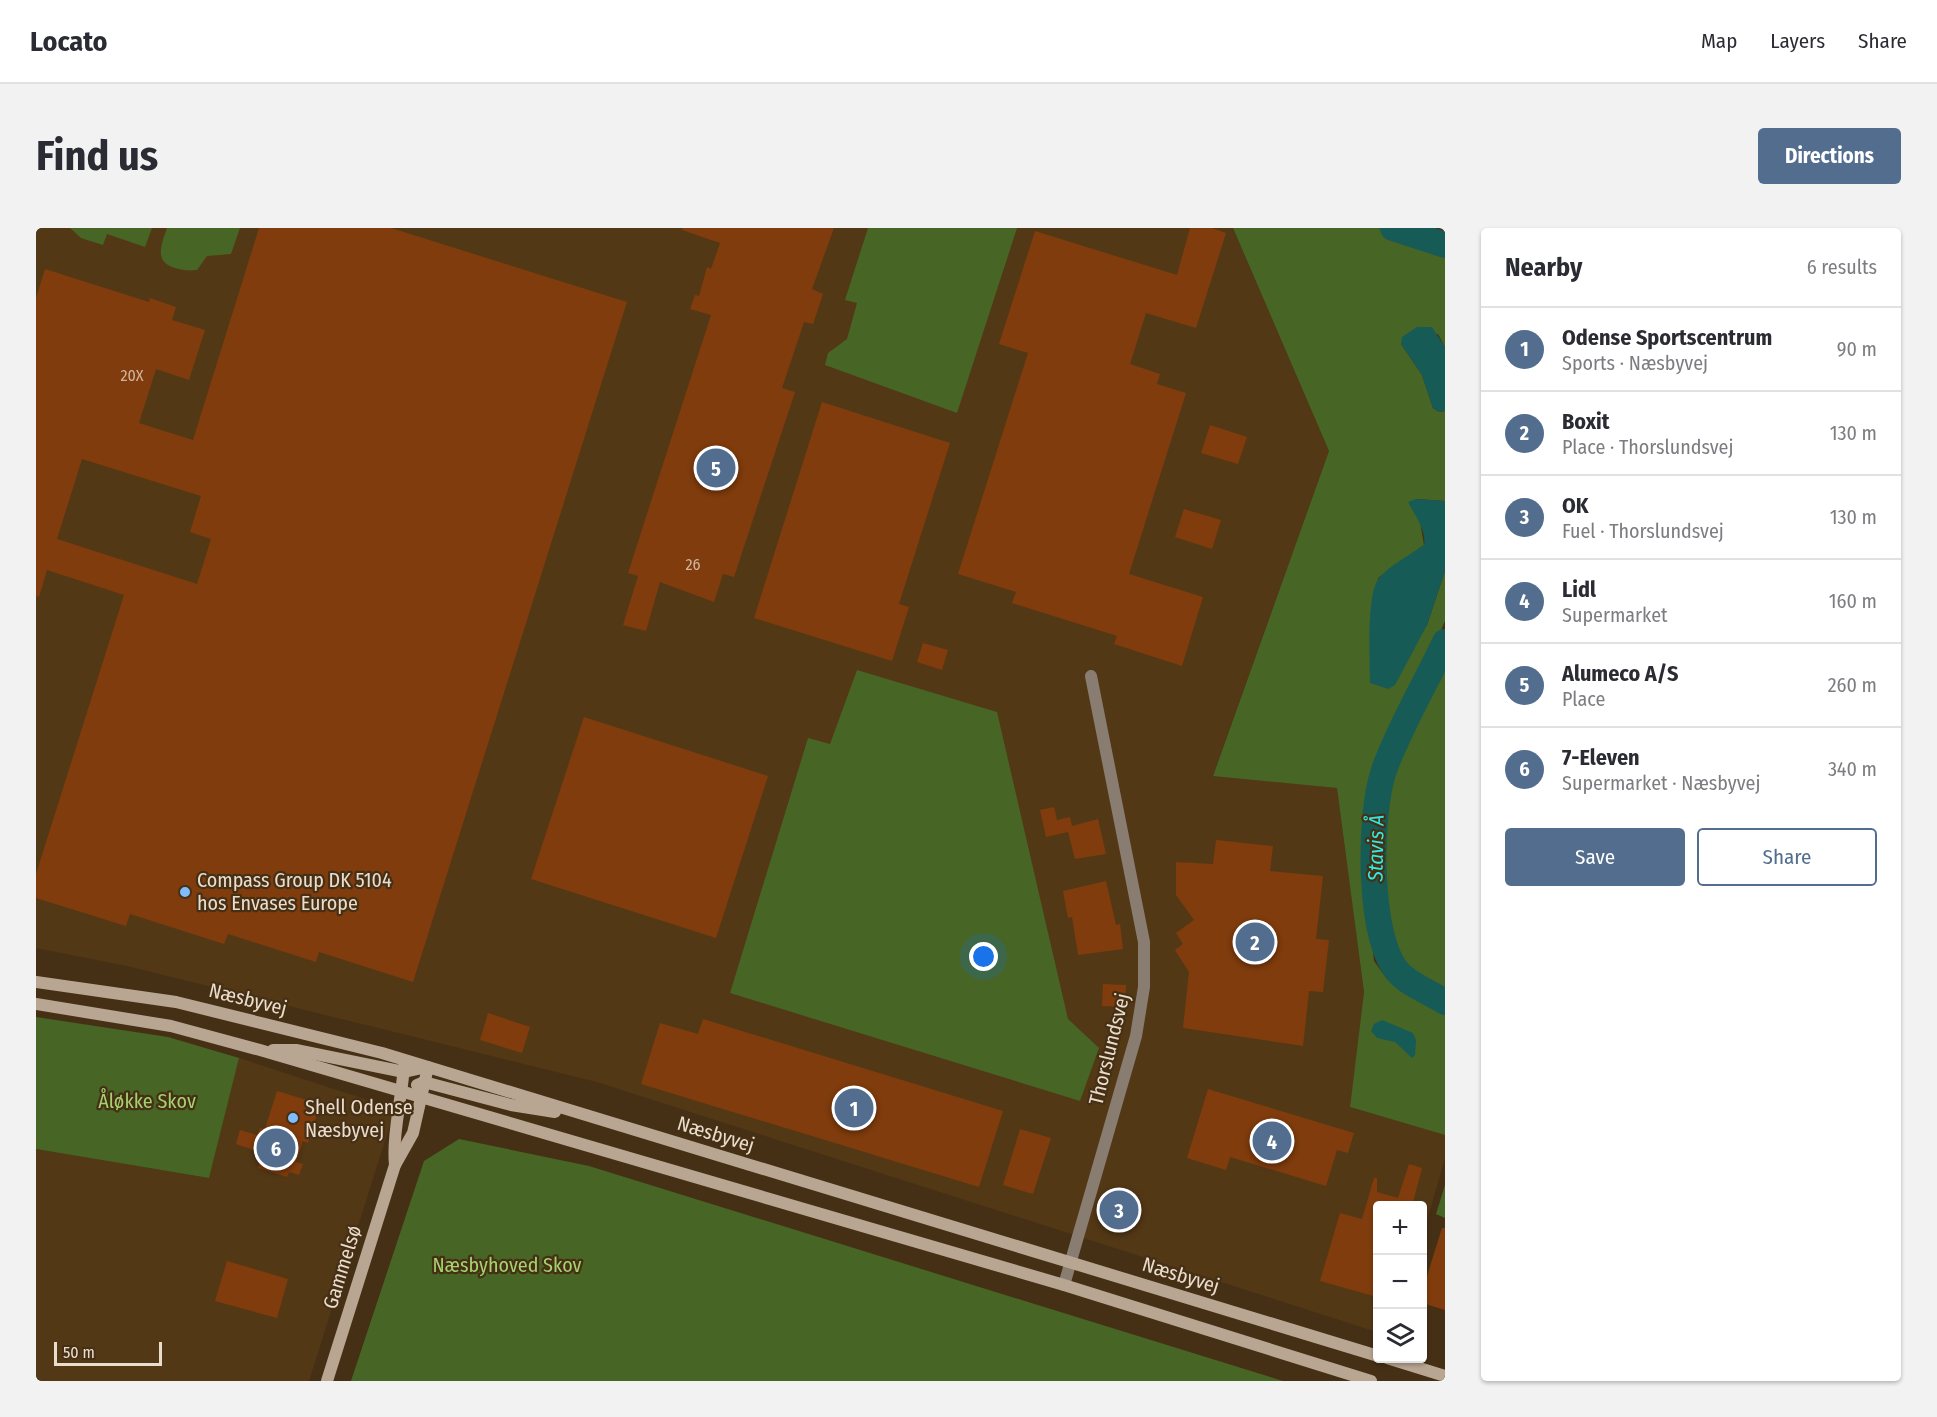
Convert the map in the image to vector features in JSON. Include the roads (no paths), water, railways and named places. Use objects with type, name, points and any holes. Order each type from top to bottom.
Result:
[{"type":"street","name":"Thorslundsvej","points":[[1064,1285],[1132,1050],[1144,987],[1144,942],[1091,676]]},
{"type":"street","name":"Næsbyvej","points":[[36,982],[176,1002],[404,1066],[428,1067],[1373,1355]]},
{"type":"street","points":[[36,1004],[171,1026],[260,1050],[1064,1285],[1371,1381]]},
{"type":"street","points":[[260,1050],[296,1050],[404,1066]]},
{"type":"street","name":"Gammelsø","points":[[395,1166],[393,1151],[403,1092],[404,1066]]},
{"type":"street","name":"Gammelsø","points":[[327,1381],[395,1166],[413,1133],[428,1067]]},
{"type":"street","points":[[403,1092],[424,1082],[511,1105],[597,1118]]},
{"type":"street","points":[[1401,1363],[1445,1376]]},
{"type":"water","points":[[1417,327],[1432,327],[1445,347],[1445,411],[1439,412],[1433,408],[1422,375],[1401,344],[1402,337]]},
{"type":"water","points":[[1416,499],[1445,501],[1445,571],[1427,625],[1395,685],[1388,689],[1370,683],[1372,598],[1379,578],[1394,564],[1424,545],[1422,528],[1408,502]]},
{"type":"water","points":[[1382,1020],[1413,1033],[1416,1040],[1415,1055],[1412,1058],[1395,1042],[1377,1038],[1371,1031],[1374,1024]]},
{"type":"waterway","name":"Stavis Å","points":[[1393,228],[1445,245]]},
{"type":"waterway","name":"Stavis Å","points":[[1445,642],[1384,770],[1379,790],[1374,844],[1376,905],[1381,933],[1389,956],[1399,973],[1445,1002]]},
{"type":"place","name":"Alumeco A/S","points":[[716,468]]},
{"type":"place","name":"Compass Group DK 5104 hos Envases Europe","points":[[185,892]]},
{"type":"place","name":"Boxit","points":[[1255,942]]},
{"type":"place","name":"Odense Sportscentrum","points":[[854,1108]]},
{"type":"place","name":"Shell Odense Næsbyvej","points":[[293,1118]]},
{"type":"place","name":"Lidl","points":[[1272,1141]]},
{"type":"place","name":"7-Eleven","points":[[276,1148]]},
{"type":"place","name":"OK","points":[[1119,1210]]},
{"type":"park label","name":"Åløkke Skov","points":[[147,1101]]},
{"type":"park label","name":"Næsbyhoved Skov","points":[[507,1265]]}]
